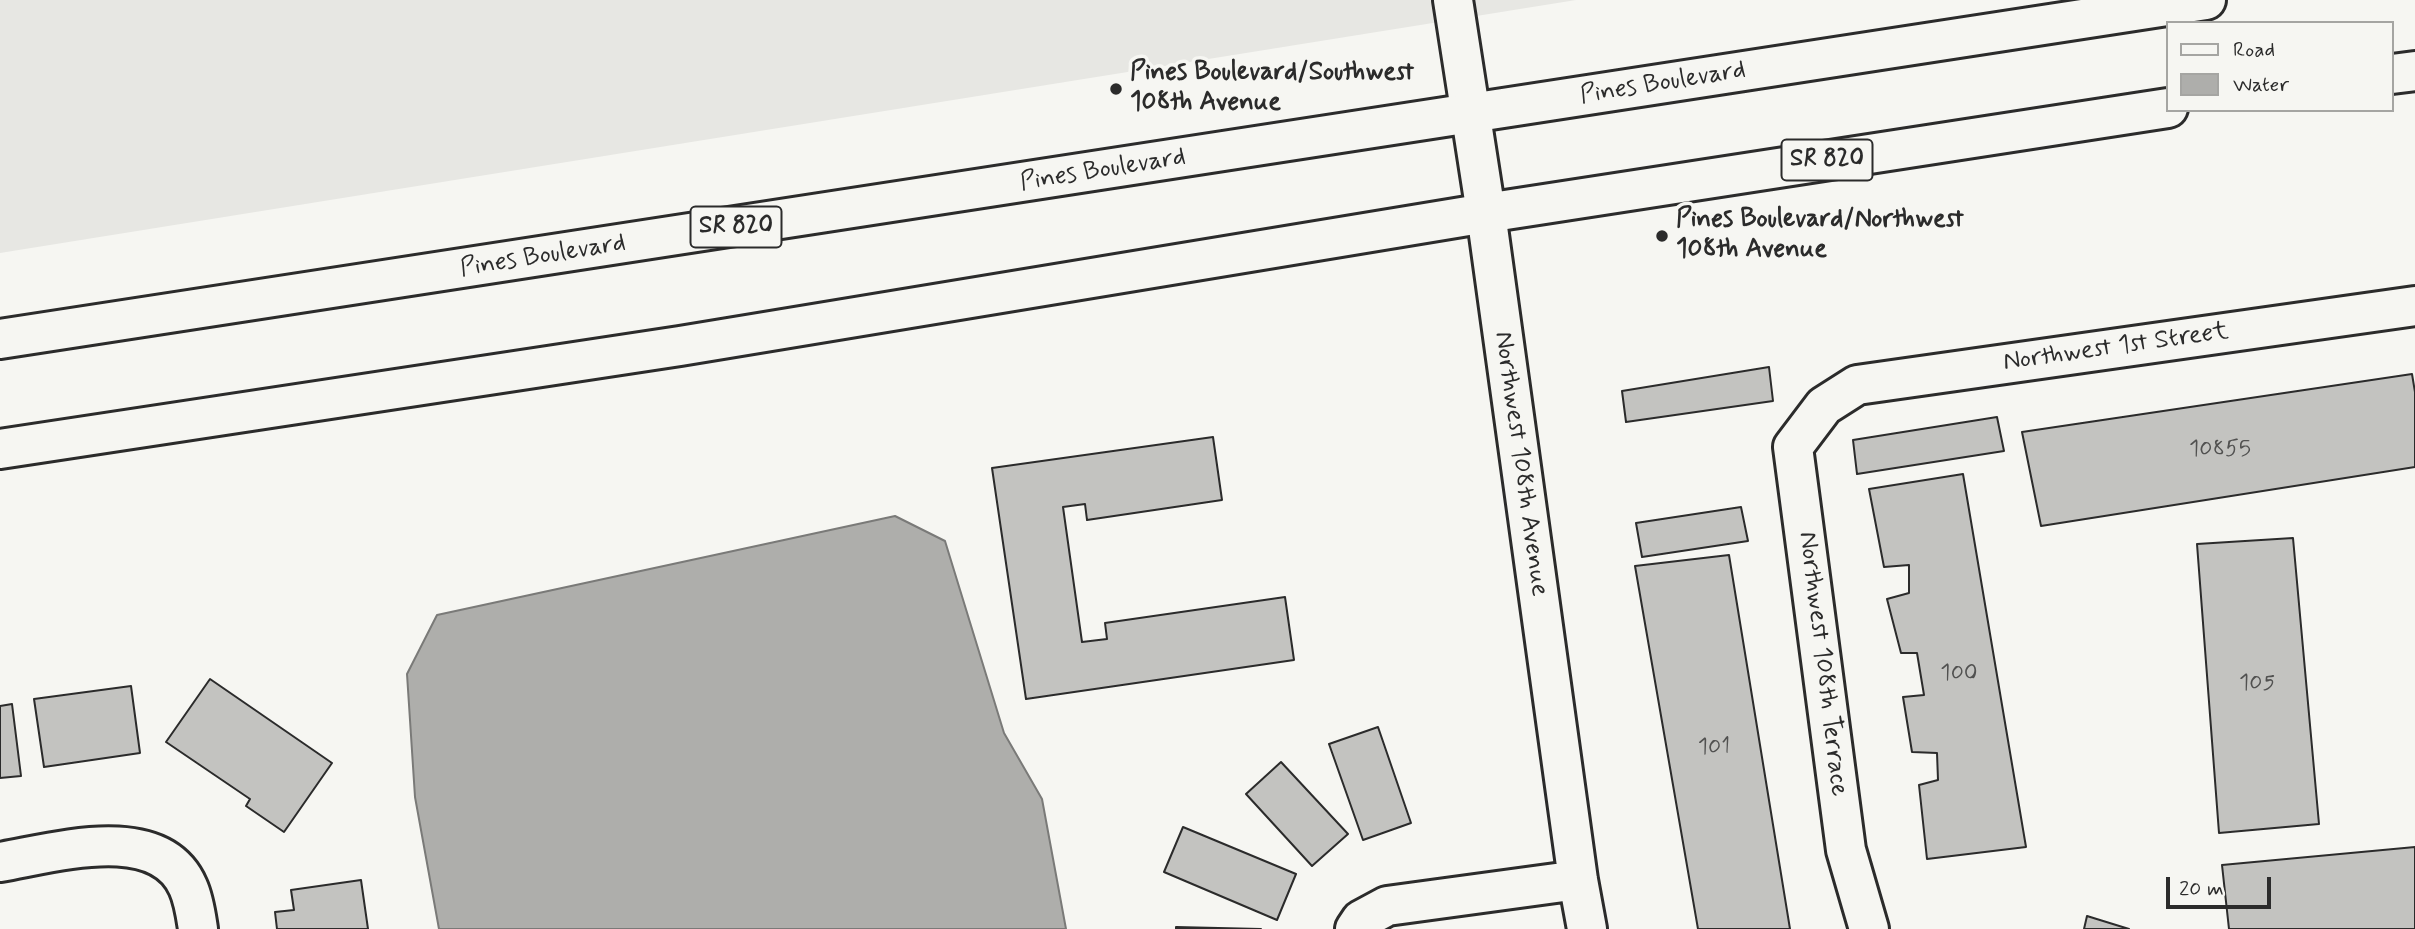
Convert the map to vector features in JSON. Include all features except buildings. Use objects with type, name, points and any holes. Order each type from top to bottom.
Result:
[{"type":"main road","name":"Northwest 108th Avenue","points":[[1453,0],[1472,114],[1587,929]]},
{"type":"main road","name":"Pines Boulevard","points":[[0,339],[2206,0]]},
{"type":"main road","points":[[2394,74],[2415,71]]},
{"type":"main road","name":"SR 820","points":[[0,449],[680,346],[1486,213],[2166,108]]},
{"type":"main road","name":"Northwest 1st Street","points":[[1824,406],[1857,385],[2415,306]]},
{"type":"main road","name":"Northwest 108th Terrace","points":[[1824,406],[1793,447],[1846,850],[1869,929]]},
{"type":"main road","points":[[0,862],[103,846],[136,848],[163,858],[178,871],[188,887],[198,929]]},
{"type":"main road","points":[[1358,925],[1387,906],[1578,880]]},
{"type":"shaded area","points":[[0,0],[1576,0],[0,253]]},
{"type":"water","points":[[895,516],[945,541],[1004,733],[1042,799],[1066,929],[439,929],[415,797],[407,674],[437,615]]},
{"type":"place","name":"Pines Boulevard/Southwest 108th Avenue","points":[[1116,89]]},
{"type":"place","name":"Pines Boulevard/Northwest 108th Avenue","points":[[1662,236]]}]
